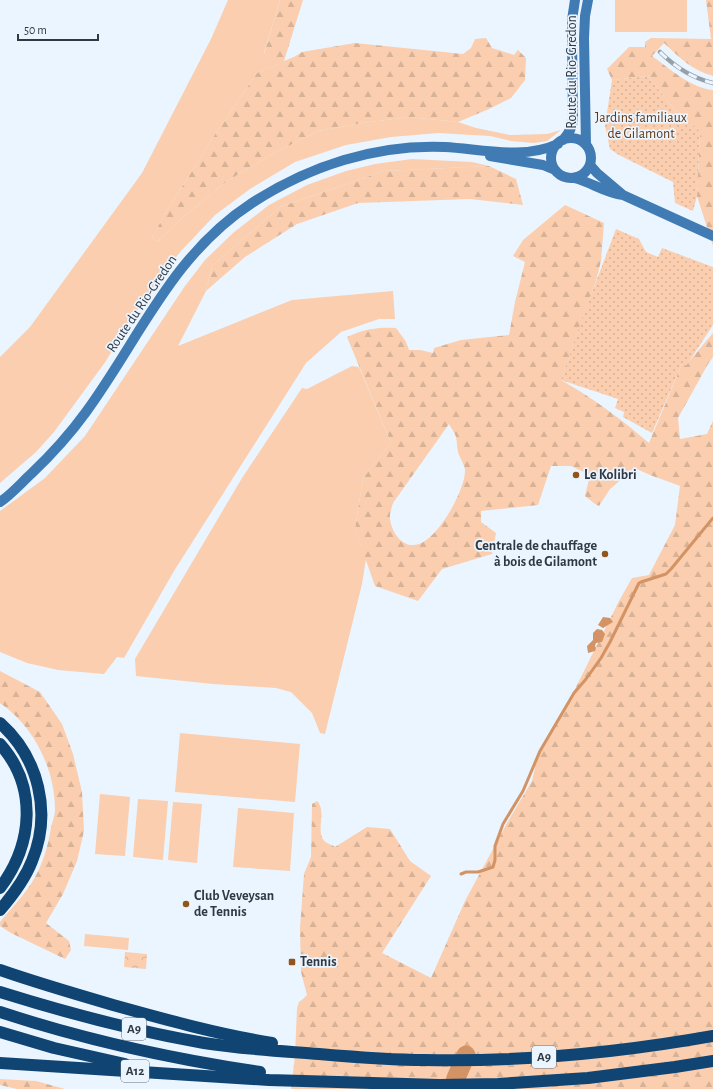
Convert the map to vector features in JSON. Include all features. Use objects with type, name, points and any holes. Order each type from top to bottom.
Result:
[{"type":"highway","points":[[0,724],[17,742],[32,768],[40,798],[42,820],[40,836],[32,863],[21,883],[0,910]]},
{"type":"highway","points":[[0,744],[11,759],[22,780],[27,820],[24,841],[19,855],[9,875],[0,888]]},
{"type":"highway","points":[[0,970],[189,1026],[272,1047]]},
{"type":"highway","name":"A9","points":[[0,992],[156,1034],[205,1043],[272,1047],[374,1058],[461,1060],[540,1057],[627,1049],[713,1036]]},
{"type":"highway","name":"A9","points":[[0,1012],[64,1032],[269,1077],[440,1085],[529,1082],[631,1073],[713,1061]]},
{"type":"highway","points":[[0,1032],[54,1048],[121,1064],[168,1070],[269,1077]]},
{"type":"highway","name":"A12","points":[[0,1063],[269,1077]]},
{"type":"main road","name":"Route du Rio-Gredon","points":[[0,502],[16,490],[68,436],[87,411],[157,302],[177,274],[205,242],[234,216],[282,185],[336,162],[367,154],[402,148],[446,147],[508,152],[536,152],[560,142],[568,134],[572,127],[573,118],[572,20],[575,0]]},
{"type":"main road","name":"Route du Rio-Gredon","points":[[586,145],[584,38],[585,16],[588,0]]},
{"type":"main road","points":[[574,178],[583,175],[587,170],[590,165],[591,154],[586,145],[576,139],[569,138],[560,142],[553,150],[552,164],[555,170],[562,176],[584,180],[613,194],[623,195]]},
{"type":"main road","name":"Route du Rio-Gredon","points":[[465,149],[499,158],[544,165],[555,170]]},
{"type":"main road","points":[[590,165],[601,177],[623,195],[713,236]]},
{"type":"main road","name":"Route du Rio-Gredon","points":[[0,494],[31,474]]},
{"type":"green space","points":[[228,0],[280,0],[264,53],[284,62],[257,73],[216,133],[163,217],[152,238],[158,241],[182,218],[227,181],[278,151],[319,131],[362,123],[409,117],[458,122],[476,128],[510,135],[547,134],[561,130],[547,141],[534,143],[511,141],[490,136],[438,133],[391,137],[346,145],[295,162],[250,189],[215,215],[182,250],[165,270],[125,328],[106,361],[54,432],[36,452],[0,483],[0,357],[30,327],[142,173],[211,39]]},
{"type":"green space","points":[[280,0],[303,0],[284,61],[302,52],[355,43],[463,54],[471,48],[475,39],[486,38],[492,48],[514,55],[518,50],[526,58],[525,80],[511,98],[458,122],[409,117],[362,123],[319,131],[278,151],[227,181],[182,218],[158,241],[152,238],[163,217],[216,133],[257,73],[283,62],[264,54]]},
{"type":"green space","points":[[615,0],[687,0],[687,32],[615,32]]},
{"type":"green space","points":[[706,0],[713,0],[713,76],[692,67],[664,43],[652,56],[689,82],[697,86],[713,90],[713,246],[697,196],[700,131],[673,108],[648,76],[612,80],[607,69],[629,47],[645,47],[645,42],[651,38],[711,39]]},
{"type":"green space","name":"Jardins familiaux de Gilamont","points":[[648,76],[673,108],[700,131],[697,196],[693,211],[675,203],[673,182],[610,149],[605,126],[612,80]]},
{"type":"green space","points":[[412,159],[472,162],[489,166],[384,171],[280,207],[212,266],[206,291],[178,346],[292,300],[393,291],[395,319],[379,319],[341,332],[306,363],[174,571],[124,658],[117,657],[104,674],[58,670],[27,663],[0,652],[0,511],[45,478],[85,436],[185,286],[205,260],[233,233],[269,205],[307,185],[346,171],[375,164]]},
{"type":"green space","points":[[489,166],[516,179],[523,205],[470,199],[358,203],[297,224],[245,257],[206,291],[212,266],[280,207],[384,171]]},
{"type":"green space","points":[[565,205],[604,223],[601,261],[596,281],[561,380],[606,409],[649,443],[682,364],[686,365],[713,333],[713,357],[678,418],[680,439],[707,434],[713,421],[713,1089],[291,1089],[295,1056],[297,1008],[299,1002],[307,995],[301,972],[300,928],[304,874],[311,857],[312,804],[317,801],[320,806],[321,834],[327,843],[335,847],[367,827],[390,829],[410,861],[431,876],[382,953],[431,978],[465,901],[507,823],[532,781],[538,755],[574,691],[619,601],[632,578],[649,575],[675,525],[680,486],[635,468],[610,489],[599,506],[585,496],[590,475],[571,466],[551,466],[538,505],[481,511],[481,522],[496,533],[492,554],[442,569],[418,601],[375,586],[355,529],[363,478],[391,443],[347,337],[371,329],[396,328],[409,350],[420,350],[433,353],[434,348],[461,340],[509,335],[515,302],[525,262],[513,256],[523,240]],"holes":[[[449,424],[455,435],[458,452],[464,465],[464,481],[449,513],[434,533],[419,544],[407,544],[394,532],[390,520],[393,503]]]},
{"type":"green space","points":[[616,229],[639,239],[646,252],[658,257],[662,248],[713,267],[713,325],[686,366],[682,364],[652,433],[623,417],[624,412],[615,408],[618,399],[561,380]]},
{"type":"green space","points":[[352,366],[359,367],[391,443],[363,478],[355,529],[366,559],[362,584],[325,734],[320,733],[312,713],[291,692],[276,688],[213,684],[136,676],[135,659],[242,478],[302,388],[307,389]]},
{"type":"green space","points":[[0,671],[40,692],[62,724],[73,754],[82,792],[84,831],[77,861],[63,894],[46,923],[69,941],[71,950],[65,959],[11,933],[0,926],[0,922],[19,900],[38,871],[47,847],[55,810],[51,779],[47,764],[40,750],[23,724],[0,703]]},
{"type":"green space","points":[[180,733],[300,744],[295,802],[175,792]]},
{"type":"green space","points":[[100,794],[130,797],[125,856],[95,854]]},
{"type":"green space","points":[[138,799],[168,801],[163,860],[133,857]]},
{"type":"green space","points":[[173,802],[202,804],[197,863],[168,860]]},
{"type":"green space","points":[[238,808],[294,813],[290,871],[233,867]]},
{"type":"green space","points":[[85,934],[129,938],[128,950],[84,946]]},
{"type":"green space","points":[[125,952],[147,954],[146,969],[124,967]]},
{"type":"green space","points":[[0,1079],[36,1081],[65,1089],[17,1089],[0,1085]]},
{"type":"shaded area","points":[[603,617],[610,618],[613,622],[603,628],[598,625]]},
{"type":"shaded area","points":[[597,629],[602,630],[605,634],[602,642],[596,643],[595,651],[588,653],[587,646],[593,640],[593,633]]},
{"type":"waterway","points":[[461,874],[466,872],[478,872],[493,867],[495,860],[495,846],[503,824],[523,791],[540,751],[574,693],[601,658],[639,583],[666,574],[713,518]]},
{"type":"waterway","points":[[453,1089],[466,1055]]},
{"type":"railway","points":[[660,52],[684,71],[705,81],[713,83]]},
{"type":"place","name":"Le Kolibri","points":[[576,475]]},
{"type":"place","name":"Centrale de chauffage à bois de Gilamont","points":[[605,554]]},
{"type":"place","name":"Club Veveysan de Tennis","points":[[186,904]]},
{"type":"place","name":"Tennis","points":[[292,962]]}]
